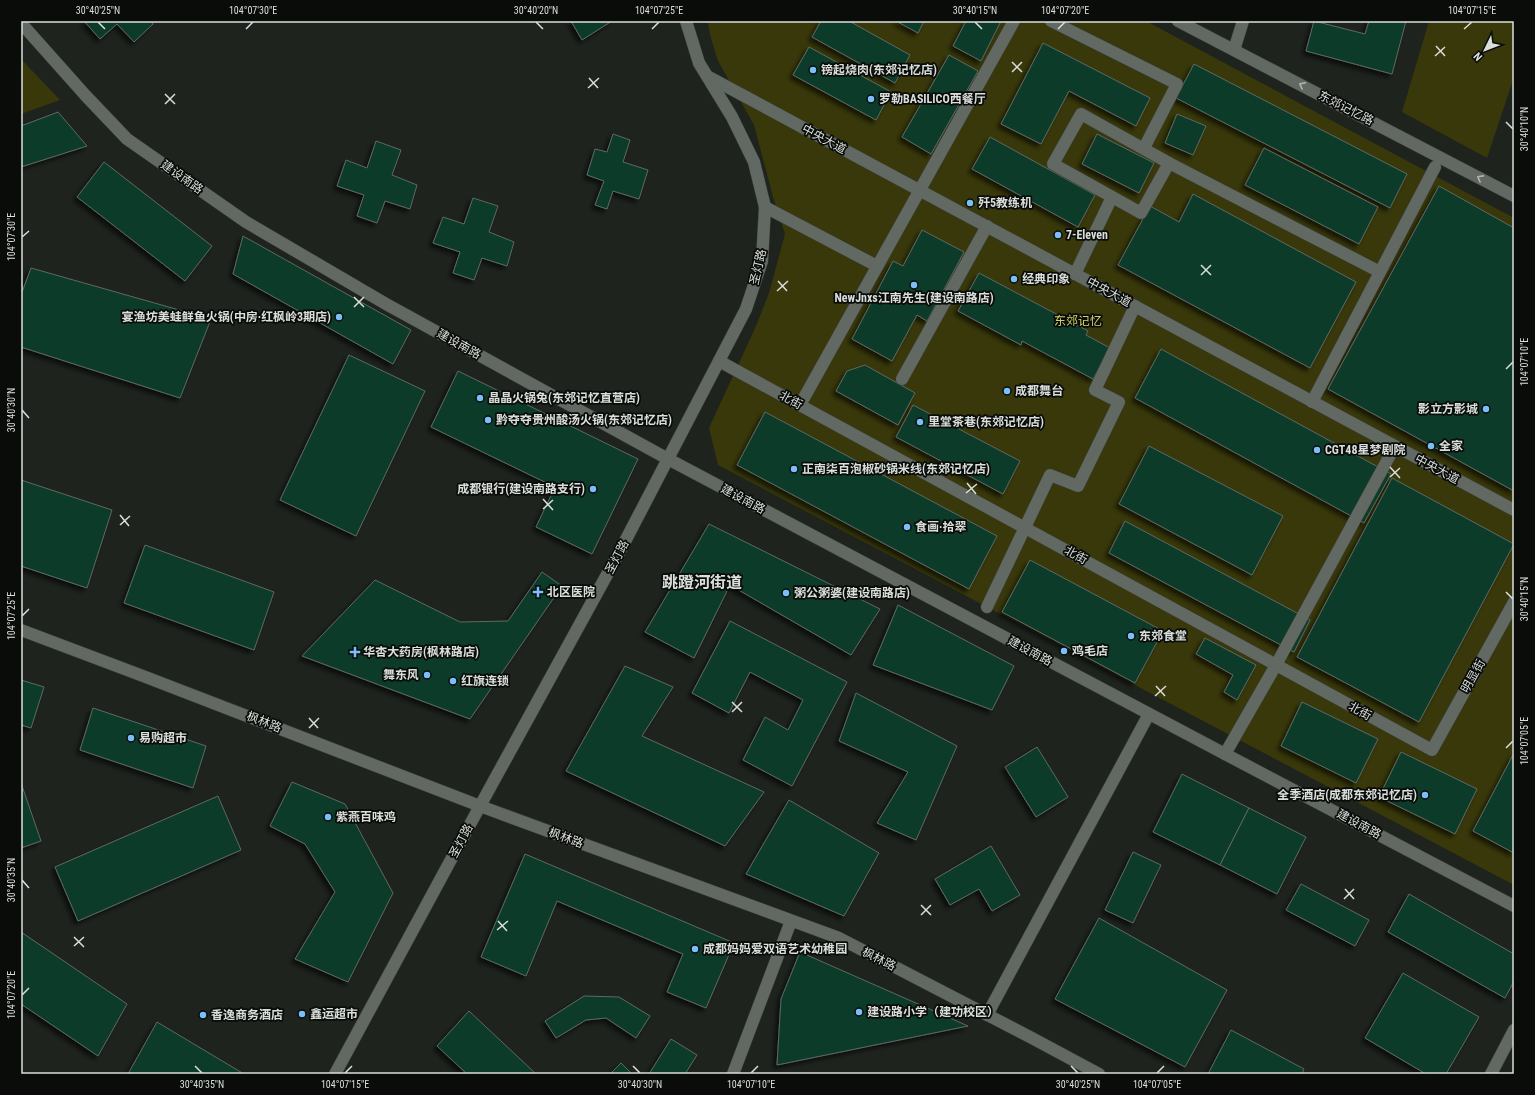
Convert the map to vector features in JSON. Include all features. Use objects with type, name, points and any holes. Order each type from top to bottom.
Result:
[{"type":"street","name":"圣灯路","points":[[335,1074],[620,551],[746,309],[762,260],[765,207],[754,162],[732,117],[699,63],[686,21]]},
{"type":"street","points":[[800,405],[1014,21]]},
{"type":"street","points":[[1051,21],[1177,84],[1144,148]]},
{"type":"street","name":"东郊记忆路","points":[[1178,21],[1514,196]]},
{"type":"street","points":[[1234,50],[1243,21]]},
{"type":"street","name":"建设南路","points":[[21,23],[86,96],[127,139],[246,222],[386,304],[668,459],[1514,906]]},
{"type":"street","name":"中央大道","points":[[705,74],[1514,510]]},
{"type":"street","points":[[1169,162],[1141,213],[1053,164],[1081,114],[1169,162],[1380,272]]},
{"type":"street","points":[[1312,402],[1435,167]]},
{"type":"street","points":[[1075,274],[1112,197]]},
{"type":"street","points":[[765,207],[877,266]]},
{"type":"street","points":[[902,379],[987,226]]},
{"type":"street","points":[[987,607],[1050,475],[1078,486],[1082,479],[1119,402],[1095,390],[1134,306]]},
{"type":"street","name":"北街","points":[[720,361],[1432,750]]},
{"type":"street","points":[[1225,754],[1276,665],[1395,446]]},
{"type":"street","name":"明显街","points":[[1432,750],[1514,602]]},
{"type":"street","name":"枫林路","points":[[21,630],[480,806],[839,938],[1099,1074]]},
{"type":"street","points":[[987,1015],[1149,714]]},
{"type":"street","points":[[733,1074],[791,921]]},
{"type":"street","points":[[1491,1074],[1514,1030]]},
{"type":"green space","name":"东郊记忆","points":[[708,21],[1146,21],[1514,218],[1514,885],[718,465],[709,428],[756,326],[769,293],[785,234],[773,197],[754,125],[718,61],[710,35]]},
{"type":"green space","points":[[1429,21],[1514,21],[1514,77],[1487,158],[1402,112]]},
{"type":"green space","points":[[21,59],[60,100],[21,114]]},
{"type":"building","points":[[84,21],[151,21],[153,24],[134,42],[117,24],[100,39]]},
{"type":"building","points":[[571,21],[612,21],[582,40]]},
{"type":"building","points":[[821,21],[849,21],[910,55],[895,83],[812,37]]},
{"type":"building","points":[[896,21],[924,21],[918,33]]},
{"type":"building","points":[[966,21],[1001,21],[981,61],[953,46]]},
{"type":"building","points":[[1314,21],[1365,34],[1369,21],[1406,21],[1392,74],[1306,51]]},
{"type":"building","points":[[1043,43],[1150,98],[1136,126],[1069,91],[1041,144],[1001,124]]},
{"type":"building","points":[[809,47],[891,92],[876,120],[793,75]]},
{"type":"building","points":[[949,55],[978,71],[931,154],[902,137]]},
{"type":"building","points":[[1194,64],[1407,174],[1390,208],[1176,98]]},
{"type":"building","points":[[58,112],[87,146],[21,167],[21,126]]},
{"type":"building","points":[[1177,114],[1206,126],[1193,155],[1165,143]]},
{"type":"building","points":[[613,134],[630,140],[623,162],[648,170],[639,199],[613,191],[607,209],[595,205],[604,181],[587,175],[595,149],[607,152]]},
{"type":"building","points":[[1097,134],[1154,163],[1139,193],[1082,164]]},
{"type":"building","points":[[990,137],[1095,195],[1078,227],[972,169]]},
{"type":"building","points":[[376,141],[401,150],[392,175],[417,185],[410,209],[385,201],[377,223],[357,216],[364,195],[337,186],[346,160],[367,168]]},
{"type":"building","points":[[1264,148],[1378,207],[1359,244],[1245,185]]},
{"type":"building","points":[[104,162],[212,246],[185,281],[77,197]]},
{"type":"building","points":[[1439,186],[1514,228],[1514,491],[1328,389]]},
{"type":"building","points":[[1193,194],[1356,282],[1310,368],[1118,265],[1150,206],[1179,222]]},
{"type":"building","points":[[473,198],[498,206],[489,232],[514,242],[507,266],[482,258],[474,280],[453,273],[460,252],[433,243],[443,217],[464,224]]},
{"type":"building","points":[[922,230],[964,252],[927,321],[917,315],[892,361],[852,339],[893,261],[903,266]]},
{"type":"building","points":[[243,236],[411,330],[393,364],[233,274]]},
{"type":"building","points":[[31,268],[211,319],[180,398],[21,347],[21,295]]},
{"type":"building","points":[[979,273],[1088,331],[1086,335],[1110,348],[1093,379],[1022,341],[1021,345],[958,311]]},
{"type":"building","points":[[1161,349],[1391,474],[1364,523],[1135,398]]},
{"type":"building","points":[[349,355],[425,391],[356,536],[280,500]]},
{"type":"building","points":[[865,365],[915,393],[898,425],[836,391],[847,371]]},
{"type":"building","points":[[458,371],[638,459],[592,554],[536,527],[555,487],[431,427]]},
{"type":"building","points":[[913,405],[1020,461],[1003,494],[896,437]]},
{"type":"building","points":[[765,412],[997,536],[969,589],[737,465]]},
{"type":"building","points":[[1149,446],[1283,516],[1252,575],[1119,504]]},
{"type":"building","points":[[1392,478],[1514,544],[1419,722],[1297,657]]},
{"type":"building","points":[[21,480],[112,510],[87,588],[21,566]]},
{"type":"building","points":[[1125,521],[1310,620],[1294,652],[1109,553]]},
{"type":"building","points":[[709,524],[880,609],[851,655],[730,585],[694,658],[645,632]]},
{"type":"building","points":[[145,545],[274,592],[254,650],[124,603]]},
{"type":"building","points":[[1030,560],[1163,631],[1135,683],[1002,612]]},
{"type":"building","points":[[542,572],[562,586],[470,719],[302,656],[375,580],[460,622],[508,621]]},
{"type":"building","points":[[898,605],[1014,666],[992,710],[873,665]]},
{"type":"building","points":[[730,621],[847,682],[792,786],[743,760],[765,717],[788,730],[803,700],[750,672],[729,713],[692,693]]},
{"type":"building","points":[[1205,638],[1256,665],[1237,700],[1224,692],[1233,675],[1196,654]]},
{"type":"building","points":[[625,666],[673,687],[642,736],[764,792],[725,846],[566,771]]},
{"type":"building","points":[[21,680],[44,687],[31,728],[21,725]]},
{"type":"building","points":[[856,693],[957,746],[916,840],[877,823],[908,772],[839,741]]},
{"type":"building","points":[[1302,702],[1378,739],[1356,783],[1281,746]]},
{"type":"building","points":[[93,708],[206,746],[193,788],[80,750]]},
{"type":"building","points":[[1037,747],[1068,797],[1036,817],[1005,767]]},
{"type":"building","points":[[1401,752],[1477,789],[1455,834],[1379,797]]},
{"type":"building","points":[[1514,753],[1514,853],[1473,831]]},
{"type":"building","points":[[1182,774],[1249,808],[1220,865],[1153,832]]},
{"type":"building","points":[[292,782],[345,804],[393,893],[348,982],[295,959],[335,892],[305,844],[270,826]]},
{"type":"building","points":[[21,783],[41,841],[21,848]]},
{"type":"building","points":[[218,796],[241,850],[78,921],[55,867]]},
{"type":"building","points":[[789,800],[879,853],[844,916],[746,874]]},
{"type":"building","points":[[1249,808],[1306,837],[1277,894],[1220,865]]},
{"type":"building","points":[[991,846],[1020,895],[992,911],[979,889],[950,905],[935,879]]},
{"type":"building","points":[[1133,852],[1161,865],[1133,923],[1105,910]]},
{"type":"building","points":[[525,854],[734,943],[706,1008],[667,992],[683,954],[557,901],[526,976],[481,957]]},
{"type":"building","points":[[1301,884],[1369,920],[1355,946],[1286,910]]},
{"type":"building","points":[[1409,894],[1514,954],[1514,981],[1505,998],[1388,932]]},
{"type":"building","points":[[1099,918],[1227,990],[1185,1067],[1055,999]]},
{"type":"building","points":[[21,932],[127,1004],[98,1056],[21,1004]]},
{"type":"building","name":"建设路小学（建功校区）","points":[[800,952],[968,1026],[777,1065],[781,999]]},
{"type":"building","points":[[1403,973],[1479,1017],[1446,1074],[1426,1074],[1365,1038]]},
{"type":"building","points":[[584,996],[619,997],[650,1016],[636,1038],[606,1018],[586,1020],[556,1038],[545,1021]]},
{"type":"building","points":[[469,1011],[535,1073],[467,1074],[437,1046]]},
{"type":"building","points":[[157,1022],[244,1074],[128,1074]]},
{"type":"building","points":[[1231,1030],[1304,1069],[1302,1074],[1208,1074]]},
{"type":"building","points":[[671,1039],[697,1055],[685,1074],[649,1074]]},
{"type":"building","points":[[621,1063],[632,1074],[610,1074]]},
{"type":"place","name":"镑起烧肉(东郊记忆店)","points":[[813,70]]},
{"type":"place","name":"罗勒BASILICO西餐厅","points":[[871,99]]},
{"type":"place","name":"歼5教练机","points":[[970,203]]},
{"type":"place","name":"7-Eleven","points":[[1058,235]]},
{"type":"place","name":"经典印象","points":[[1014,279]]},
{"type":"place","name":"NewJnxs江南先生(建设南路店)","points":[[914,285]]},
{"type":"place","name":"宴渔坊美蛙鲜鱼火锅(中房·红枫岭3期店)","points":[[339,317]]},
{"type":"place","name":"成都舞台","points":[[1007,391]]},
{"type":"place","name":"晶晶火锅兔(东郊记忆直营店)","points":[[480,398]]},
{"type":"place","name":"影立方影城","points":[[1486,409]]},
{"type":"place","name":"黔夺夺贵州酸汤火锅(东郊记忆店)","points":[[488,420]]},
{"type":"place","name":"里堂茶巷(东郊记忆店)","points":[[920,422]]},
{"type":"place","name":"全家","points":[[1431,446]]},
{"type":"place","name":"CGT48星梦剧院","points":[[1317,450]]},
{"type":"place","name":"正南柒百泡椒砂锅米线(东郊记忆店)","points":[[794,469]]},
{"type":"place","name":"成都银行(建设南路支行)","points":[[593,489]]},
{"type":"place","name":"食画·拾翠","points":[[907,527]]},
{"type":"place","name":"北区医院","points":[[538,592]]},
{"type":"place","name":"粥公粥婆(建设南路店)","points":[[786,593]]},
{"type":"place","name":"东郊食堂","points":[[1131,636]]},
{"type":"place","name":"鸡毛店","points":[[1064,651]]},
{"type":"place","name":"华杏大药房(枫林路店)","points":[[355,652]]},
{"type":"place","name":"舞东风","points":[[427,675]]},
{"type":"place","name":"红旗连锁","points":[[453,681]]},
{"type":"place","name":"易购超市","points":[[131,738]]},
{"type":"place","name":"全季酒店(成都东郊记忆店)","points":[[1425,795]]},
{"type":"place","name":"紫燕百味鸡","points":[[328,817]]},
{"type":"place","name":"成都妈妈爱双语艺术幼稚园","points":[[695,949]]},
{"type":"place","name":"建设路小学（建功校区）","points":[[859,1012]]},
{"type":"place","name":"鑫运超市","points":[[302,1014]]},
{"type":"place","name":"香逸商务酒店","points":[[203,1015]]},
{"type":"district","name":"跳蹬河街道","points":[[702,582]]}]
